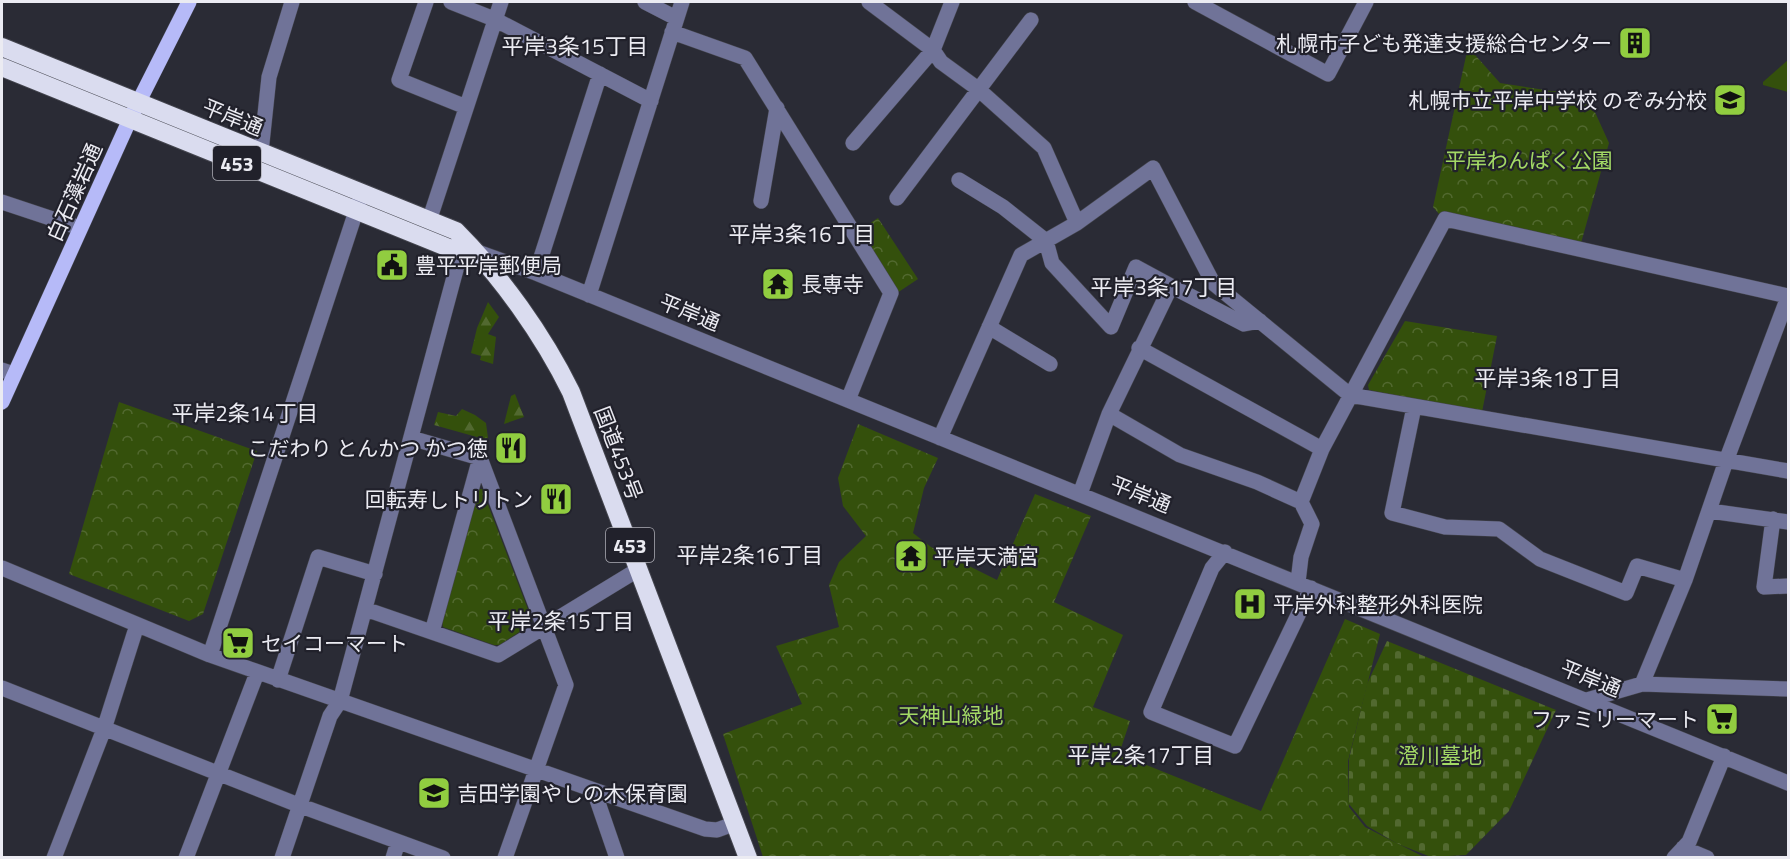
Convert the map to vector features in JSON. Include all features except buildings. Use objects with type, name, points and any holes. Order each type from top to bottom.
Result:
[{"type":"highway","name":"平岸通","points":[[2,47],[355,211],[448,248],[475,251]]},
{"type":"highway","name":"平岸通","points":[[2,67],[261,152],[456,231],[475,251]]},
{"type":"highway","name":"国道453号","points":[[475,251],[526,318],[561,372],[582,418],[748,858]]},
{"type":"main road","name":"白石藻岩通","points":[[2,402],[8,372],[80,228],[134,110],[189,2]]},
{"type":"street","points":[[261,152],[270,77],[292,2]]},
{"type":"street","points":[[426,2],[399,80],[466,107]]},
{"type":"street","points":[[451,2],[494,19],[651,100]]},
{"type":"street","points":[[429,220],[501,2]]},
{"type":"street","points":[[645,2],[674,25],[745,58],[891,293],[848,400]]},
{"type":"street","points":[[588,295],[682,2]]},
{"type":"street","points":[[869,2],[933,50],[941,62],[978,89],[1044,148],[1077,223]]},
{"type":"street","points":[[853,143],[933,50],[952,2]]},
{"type":"street","points":[[1195,2],[1328,74],[1366,2]]},
{"type":"street","points":[[897,198],[1031,20]]},
{"type":"street","points":[[536,273],[600,74]]},
{"type":"street","points":[[761,201],[777,108]]},
{"type":"street","points":[[940,438],[1021,255],[1077,223],[1152,168],[1213,283],[1350,395],[1788,471]]},
{"type":"street","points":[[959,180],[1003,207],[1046,241],[1052,263],[1111,327],[1136,267],[1244,324],[1260,321]]},
{"type":"street","points":[[210,656],[362,193]]},
{"type":"street","points":[[2,202],[80,228]]},
{"type":"street","points":[[1301,502],[1322,448],[1445,219],[1788,297],[1726,461],[1685,580],[1642,684]]},
{"type":"street","points":[[282,858],[330,716],[340,701],[457,266],[475,251]]},
{"type":"street","name":"平岸通","points":[[475,251],[536,273],[1225,552],[1788,783]]},
{"type":"street","points":[[1080,494],[1108,414],[1170,286]]},
{"type":"street","points":[[989,327],[1050,363]]},
{"type":"street","points":[[1139,348],[1322,448]]},
{"type":"street","points":[[1414,407],[1392,513],[1445,527],[1499,529],[1540,559],[1626,593],[1637,566],[1685,580]]},
{"type":"street","points":[[1108,414],[1180,455],[1257,482],[1301,502],[1312,524],[1301,557],[1305,585],[1235,746],[1150,712],[1212,568],[1225,552]]},
{"type":"street","points":[[411,438],[480,458]]},
{"type":"street","points":[[480,458],[566,685],[505,858]]},
{"type":"street","points":[[432,632],[480,458]]},
{"type":"street","points":[[1710,511],[1781,520],[1764,587],[1788,586]]},
{"type":"street","points":[[278,680],[318,556],[375,574]]},
{"type":"street","points":[[2,568],[210,656],[536,771],[705,829],[717,830],[736,823]]},
{"type":"street","points":[[365,609],[498,655],[639,569]]},
{"type":"street","points":[[54,858],[104,729],[137,625]]},
{"type":"street","points":[[186,858],[257,673]]},
{"type":"street","points":[[1587,700],[1642,684],[1788,689]]},
{"type":"street","points":[[2,691],[443,858]]},
{"type":"street","points":[[1678,853],[1689,842],[1724,756]]},
{"type":"street","points":[[594,791],[617,858]]},
{"type":"street","points":[[393,858],[398,842]]},
{"type":"street","points":[[1678,853],[1707,858]]},
{"type":"green space","name":"平岸わんぱく公園","points":[[1468,47],[1500,83],[1571,92],[1589,99],[1609,143],[1581,243],[1439,214],[1433,207]]},
{"type":"green space","points":[[1788,60],[1788,92],[1763,85],[1763,82]]},
{"type":"green space","points":[[878,218],[918,279],[897,293],[858,231]]},
{"type":"green space","points":[[488,302],[499,317],[488,334],[496,337],[493,364],[480,360],[481,356],[471,353],[477,328]]},
{"type":"green space","points":[[1405,321],[1497,336],[1482,412],[1369,390],[1368,385]]},
{"type":"green space","points":[[515,394],[524,417],[504,424],[511,396]]},
{"type":"green space","points":[[119,402],[257,451],[203,614],[189,621],[69,574]]},
{"type":"green space","points":[[462,409],[486,423],[488,438],[484,439],[434,425],[438,412],[456,416]]},
{"type":"green space","name":"天神山緑地","points":[[858,424],[938,458],[924,488],[913,533],[931,547],[997,580],[1035,494],[1091,516],[1054,602],[1123,635],[1093,707],[1130,721],[1119,754],[1261,811],[1345,619],[1380,634],[1348,761],[1349,807],[1365,827],[1424,857],[763,857],[723,734],[802,704],[776,646],[839,627],[829,585],[839,562],[866,536],[843,506],[838,478]]},
{"type":"green space","points":[[477,489],[482,489],[532,620],[530,625],[499,645],[443,627],[442,622]]},
{"type":"green space","name":"澄川墓地","points":[[1387,641],[1556,710],[1509,811],[1466,855],[1431,857],[1398,844],[1367,826],[1349,804],[1349,759],[1367,684]]},
{"type":"place","name":"札幌市子ども発達支援総合センター","points":[[1635,43]]},
{"type":"place","name":"札幌市立平岸中学校 のぞみ分校","points":[[1730,100]]},
{"type":"place","name":"豊平平岸郵便局","points":[[392,265]]},
{"type":"place","name":"長専寺","points":[[778,284]]},
{"type":"place","name":"こだわり とんかつ かつ徳","points":[[511,448]]},
{"type":"place","name":"回転寿しトリトン","points":[[556,499]]},
{"type":"place","name":"平岸天満宮","points":[[911,556]]},
{"type":"place","name":"平岸外科整形外科医院","points":[[1250,604]]},
{"type":"place","name":"セイコーマート","points":[[238,643]]},
{"type":"place","name":"ファミリーマート","points":[[1722,719]]},
{"type":"place","name":"吉田学園やしの木保育園","points":[[434,793]]},
{"type":"district","name":"平岸3条15丁目","points":[[575,46]]},
{"type":"district","name":"平岸3条16丁目","points":[[802,234]]},
{"type":"district","name":"平岸3条17丁目","points":[[1164,287]]},
{"type":"district","name":"平岸3条18丁目","points":[[1548,378]]},
{"type":"district","name":"平岸2条14丁目","points":[[245,413]]},
{"type":"district","name":"平岸2条16丁目","points":[[750,555]]},
{"type":"district","name":"平岸2条15丁目","points":[[561,621]]},
{"type":"district","name":"平岸2条17丁目","points":[[1141,755]]}]
